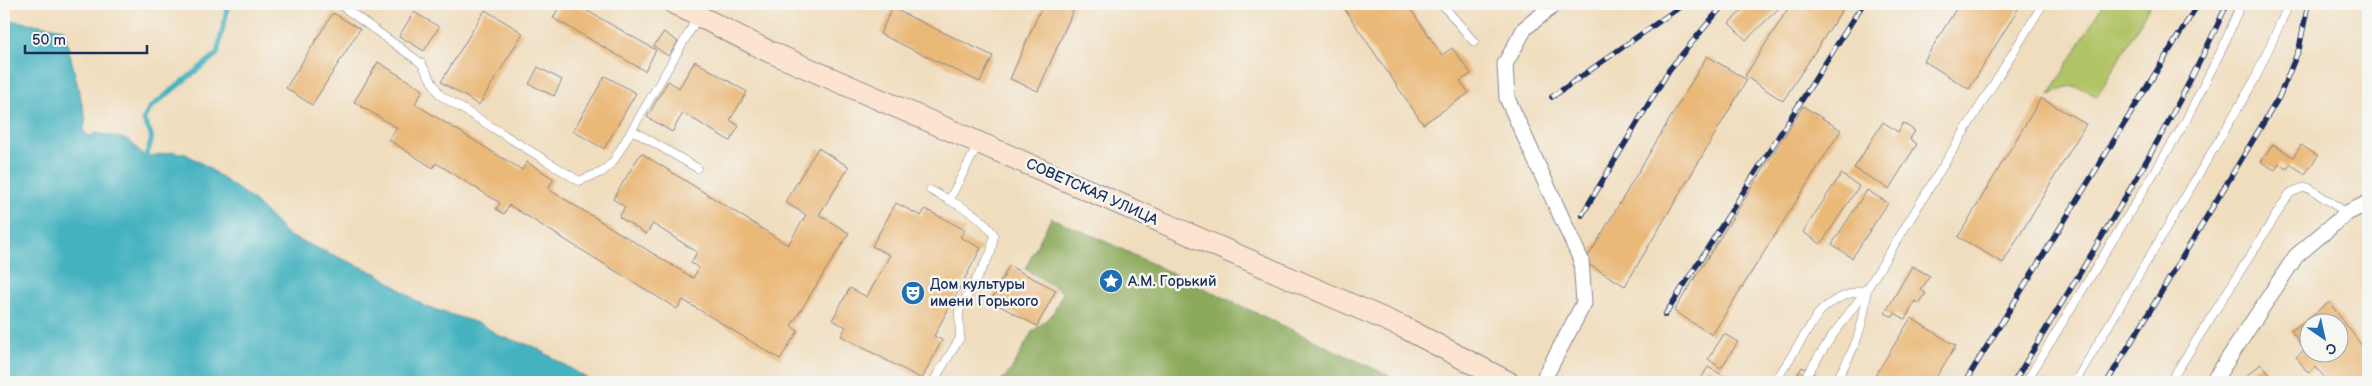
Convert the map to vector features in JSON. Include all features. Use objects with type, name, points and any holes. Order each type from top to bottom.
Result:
[{"type":"main road","name":"СОВЕТСКАЯ УЛИЦА","points":[[675,4],[768,50],[1404,328],[1508,382]]},
{"type":"street","points":[[1542,382],[1584,303],[1582,260],[1507,98],[1505,64],[1526,28],[1555,4]]},
{"type":"street","points":[[2213,382],[2296,256],[2347,214],[2368,203]]},
{"type":"lane","points":[[339,4],[421,63],[440,95],[579,181],[602,172],[613,162],[699,16]]},
{"type":"lane","points":[[1442,4],[1474,42]]},
{"type":"lane","points":[[1802,382],[1832,336],[1867,289],[2043,4]]},
{"type":"lane","points":[[2026,382],[2184,124],[2223,47],[2240,4]]},
{"type":"lane","points":[[2075,382],[2254,81],[2289,4]]},
{"type":"lane","points":[[632,130],[697,168]]},
{"type":"lane","points":[[949,200],[979,143]]},
{"type":"lane","points":[[2170,382],[2290,193],[2302,188],[2309,188],[2347,214]]},
{"type":"lane","points":[[930,190],[977,215],[987,224],[994,235],[991,252],[959,311],[960,338],[932,382]]},
{"type":"lane","points":[[1775,382],[1818,314],[1826,305],[1844,295],[1867,289]]},
{"type":"lane","points":[[1835,382],[1856,347],[1864,319],[1867,289]]},
{"type":"green space","points":[[2103,4],[2151,4],[2097,97],[2083,89],[2072,86],[2055,92],[2048,97]]},
{"type":"green space","points":[[1051,218],[1098,238],[1402,382],[999,382],[1011,370],[1032,332],[1052,315],[1063,292],[1025,269]]},
{"type":"water","points":[[4,19],[64,29],[86,120],[83,131],[89,136],[97,133],[129,140],[145,157],[173,152],[186,154],[253,200],[289,236],[378,274],[424,306],[481,324],[500,336],[535,347],[593,382],[4,382]]},
{"type":"building","points":[[561,4],[575,4],[656,50],[645,71],[553,18]]},
{"type":"building","points":[[1043,4],[1076,4],[1038,91],[1010,79]]},
{"type":"building","points":[[1341,4],[1407,4],[1442,55],[1452,48],[1462,61],[1471,74],[1460,81],[1469,93],[1423,124]]},
{"type":"building","points":[[1749,4],[1777,4],[1780,7],[1746,40],[1729,23]]},
{"type":"building","points":[[1791,4],[1846,4],[1783,101],[1745,76]]},
{"type":"building","points":[[1925,4],[1937,4],[1933,9]]},
{"type":"building","points":[[1959,4],[2021,4],[1969,89],[1924,61]]},
{"type":"building","points":[[892,8],[993,56],[980,82],[880,34]]},
{"type":"building","points":[[485,10],[523,33],[479,105],[441,82]]},
{"type":"building","points":[[414,12],[439,27],[424,51],[399,36]]},
{"type":"building","points":[[333,13],[360,29],[312,105],[286,88]]},
{"type":"building","points":[[664,32],[678,42],[668,56],[654,46]]},
{"type":"building","points":[[1707,56],[1747,80],[1625,286],[1585,262]]},
{"type":"building","points":[[695,61],[747,92],[730,120],[739,126],[730,141],[683,113],[672,132],[647,117],[668,81],[679,88]]},
{"type":"building","points":[[378,62],[423,90],[415,104],[522,170],[527,162],[554,179],[548,189],[693,278],[699,268],[691,263],[697,252],[653,224],[646,234],[619,217],[625,207],[613,199],[641,153],[788,245],[806,215],[785,202],[818,148],[849,167],[819,215],[849,233],[791,326],[798,331],[780,359],[683,300],[677,309],[509,205],[504,214],[496,209],[500,203],[436,163],[433,168],[389,140],[397,128],[354,102]]},
{"type":"building","points":[[538,67],[562,80],[554,96],[529,84]]},
{"type":"building","points":[[605,76],[636,93],[604,149],[573,131]]},
{"type":"building","points":[[2041,98],[2086,124],[2003,263],[1958,237]]},
{"type":"building","points":[[1803,106],[1841,130],[1712,335],[1674,311]]},
{"type":"building","points":[[1883,122],[1898,132],[1903,123],[1915,131],[1910,139],[1917,144],[1889,189],[1854,168]]},
{"type":"building","points":[[2273,144],[2293,157],[2301,145],[2318,156],[2305,174],[2290,164],[2287,169],[2279,164],[2275,170],[2261,162]]},
{"type":"building","points":[[1841,174],[1859,186],[1821,244],[1803,232]]},
{"type":"building","points":[[1867,190],[1888,203],[1852,258],[1832,244]]},
{"type":"building","name":"Дом культуры имени Горького","points":[[896,203],[921,216],[925,209],[965,230],[960,237],[981,248],[934,336],[942,340],[922,379],[841,336],[846,327],[832,320],[850,288],[867,297],[890,255],[872,246]]},
{"type":"building","points":[[1009,266],[1056,290],[1037,326],[991,301]]},
{"type":"building","points":[[1912,266],[1930,276],[1921,290],[1926,293],[1919,304],[1915,301],[1905,319],[1895,313],[1893,317],[1885,313]]},
{"type":"building","points":[[2329,302],[2338,314],[2313,314]]},
{"type":"building","points":[[1911,318],[1956,346],[1933,382],[1871,382]]},
{"type":"building","points":[[2300,324],[2300,343],[2291,331]]},
{"type":"building","points":[[2350,330],[2368,354],[2368,382],[2328,382],[2316,367],[2308,373],[2301,364],[2350,364]]},
{"type":"building","points":[[1724,334],[1738,342],[1721,368],[1708,359]]},
{"type":"building","points":[[2300,354],[2300,362],[2296,357]]},
{"type":"building","points":[[2261,364],[2276,382],[2250,382],[2245,377]]},
{"type":"building","points":[[1708,367],[1735,382],[1699,382]]},
{"type":"building","points":[[1802,367],[1828,382],[1793,382]]},
{"type":"waterway","points":[[145,157],[152,137],[143,120],[150,108],[217,54],[230,4]]},
{"type":"railway","points":[[1552,97],[1684,4]]},
{"type":"railway","points":[[1582,215],[1669,70],[1724,4]]},
{"type":"railway","points":[[1665,315],[1863,4]]},
{"type":"railway","points":[[1965,382],[2198,4]]},
{"type":"railway","points":[[2014,382],[2153,149],[2204,53],[2227,4]]},
{"type":"railway","points":[[2107,382],[2279,97],[2299,49],[2308,4]]},
{"type":"place","name":"А.М. Горький","points":[[1111,281]]},
{"type":"place","name":"Дом культуры имени Горького","points":[[913,293]]}]
